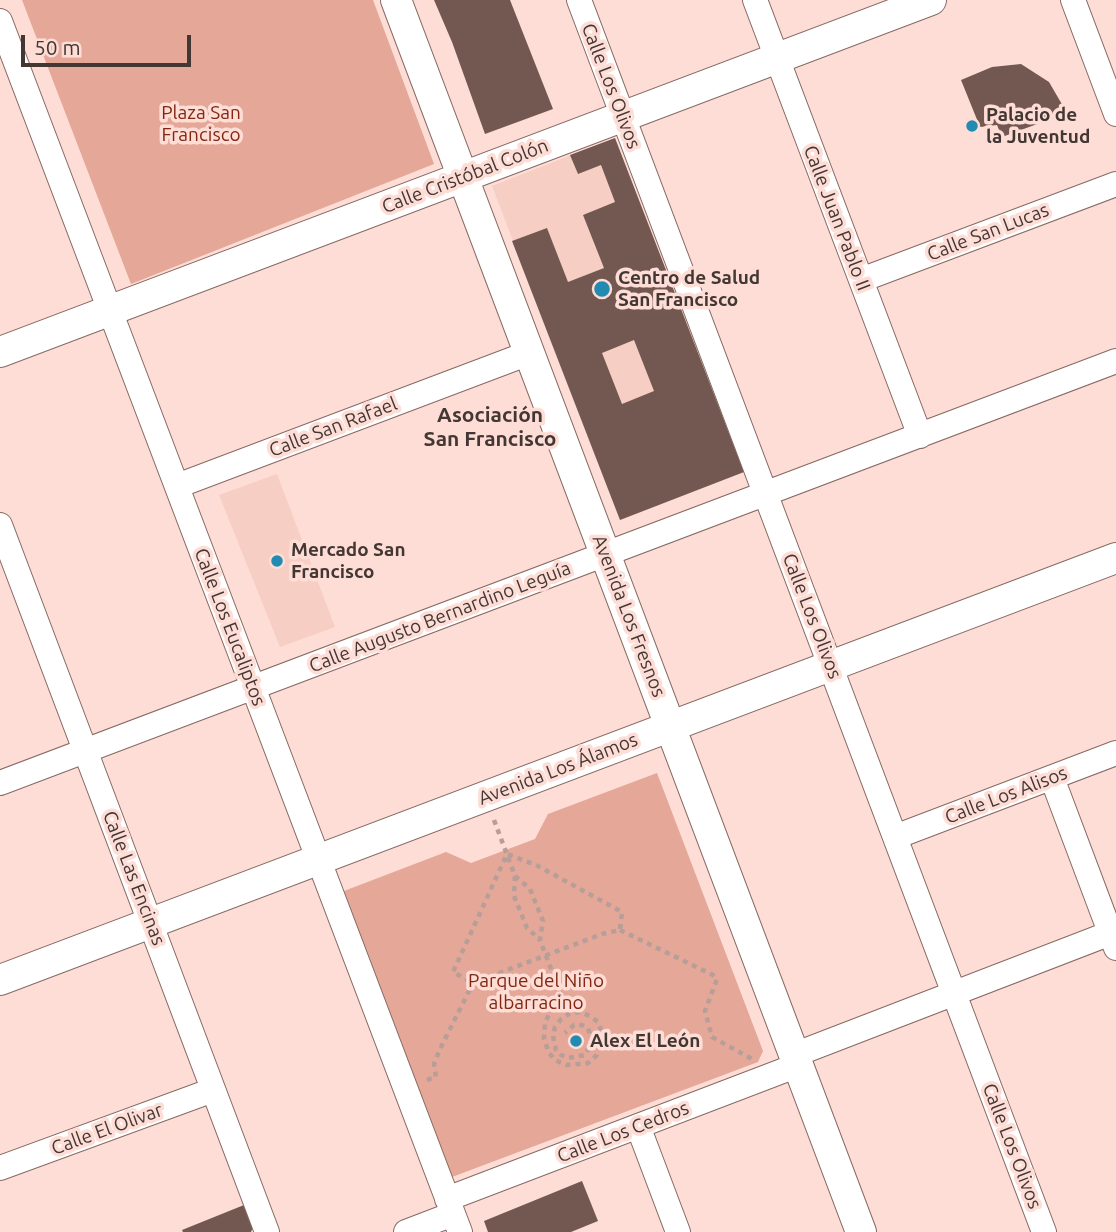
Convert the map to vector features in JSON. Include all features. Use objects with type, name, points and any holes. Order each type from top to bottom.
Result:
[{"type":"street","name":"Avenida Los Fresnos","points":[[396,0],[670,727],[790,1064],[861,1232]]},
{"type":"street","name":"Calle Los Olivos","points":[[579,0],[1044,1232]]},
{"type":"street","name":"Calle Juan Pablo II","points":[[755,0],[919,436]]},
{"type":"street","name":"Calle Cristóbal Colón","points":[[0,352],[931,0]]},
{"type":"street","points":[[1073,0],[1116,114]]},
{"type":"street","name":"Calle Los Eucaliptos","points":[[0,21],[453,1215]]},
{"type":"street","name":"Calle San Lucas","points":[[861,280],[1116,184]]},
{"type":"street","name":"Calle San Rafael","points":[[177,486],[529,353]]},
{"type":"street","name":"Calle Augusto Bernardino Leguía","points":[[0,783],[1116,361]]},
{"type":"street","name":"Calle Las Encinas","points":[[0,525],[267,1232]]},
{"type":"street","name":"Avenida Los Álamos","points":[[0,980],[1116,558]]},
{"type":"street","name":"Calle Los Alisos","points":[[895,837],[1116,753]]},
{"type":"street","points":[[1052,778],[1114,938]]},
{"type":"street","name":"Calle Los Cedros","points":[[406,1232],[453,1215],[638,1126],[953,993],[1114,938]]},
{"type":"street","name":"Calle El Olivar","points":[[0,1168],[213,1090]]},
{"type":"street","points":[[638,1126],[678,1232]]},
{"type":"path","points":[[485,797],[515,876],[514,896],[527,928],[540,940],[563,1000],[553,1006],[545,1023],[544,1039],[549,1053],[555,1060],[566,1065],[587,1063],[597,1055],[602,1043],[602,1032],[598,1022],[590,1016],[580,1012],[569,1014],[561,1019],[553,1035],[556,1050],[561,1055],[576,1058],[585,1055],[592,1042],[588,1028],[574,1025],[565,1033]]},
{"type":"path","points":[[507,854],[538,866],[622,912],[620,930]]},
{"type":"path","points":[[473,983],[453,972],[507,854]]},
{"type":"path","points":[[515,876],[530,889],[543,921],[540,940]]},
{"type":"path","points":[[405,1088],[436,1077],[434,1064],[473,983],[620,930],[685,960],[717,979],[705,1011],[712,1037],[790,1064]]},
{"type":"shaded area","name":"Centro de Salud San Francisco","points":[[615,138],[744,472],[620,520],[492,186]]},
{"type":"shaded area","name":"Mercado San Francisco","points":[[277,474],[335,627],[280,647],[219,495]]},
{"type":"green space","name":"Plaza San Francisco","points":[[22,0],[373,0],[434,164],[131,284]]},
{"type":"green space","name":"Parque del Niño albarracino","points":[[657,773],[763,1051],[758,1062],[452,1177],[445,1174],[344,891],[446,852],[471,863],[535,839],[548,814]]},
{"type":"building","points":[[434,0],[510,0],[553,109],[485,134]]},
{"type":"building","points":[[1021,64],[1049,82],[1067,113],[1002,137],[997,125],[980,127],[961,80],[992,67]]},
{"type":"building","name":"Centro de Salud San Francisco","points":[[615,138],[744,472],[620,520],[512,241],[547,228],[568,282],[604,268],[583,215],[615,202],[601,165],[578,174],[570,155]],"holes":[[[634,340],[654,391],[622,404],[602,353]]]},
{"type":"building","points":[[582,1181],[598,1221],[571,1232],[488,1232],[484,1221]]},
{"type":"building","points":[[244,1205],[253,1227],[251,1232],[182,1230]]},
{"type":"place","name":"Palacio de la Juventud","points":[[972,126]]},
{"type":"place","name":"Centro de Salud San Francisco","points":[[602,289]]},
{"type":"place","name":"Mercado San Francisco","points":[[277,561]]},
{"type":"place","name":"Alex El León","points":[[576,1041]]},
{"type":"district","name":"Asociación San Francisco","points":[[490,427]]}]
